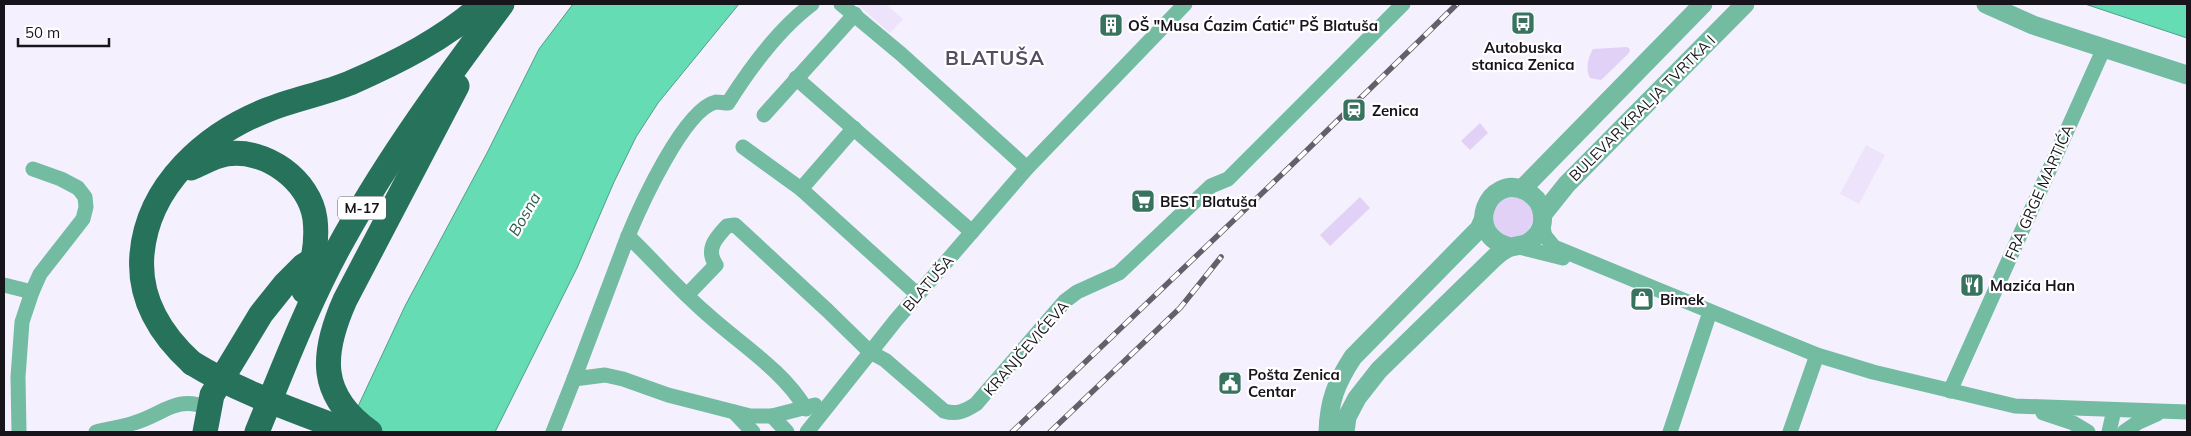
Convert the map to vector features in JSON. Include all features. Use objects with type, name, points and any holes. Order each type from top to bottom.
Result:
[{"type":"highway","points":[[350,432],[246,392],[217,378],[192,363],[173,345],[151,312],[144,289],[140,267],[142,244],[148,223],[169,181],[184,164],[203,147],[240,121],[348,84],[399,60],[433,42],[483,4]]},
{"type":"highway","name":"M-17","points":[[257,432],[288,356],[345,236],[415,122],[502,4]]},
{"type":"highway","points":[[370,432],[354,420],[344,408],[336,396],[331,383],[328,360],[332,332],[345,300],[463,76],[515,4]]},
{"type":"highway","points":[[155,206],[166,190],[188,170],[213,158],[228,154],[251,155],[271,162],[299,183],[310,198],[315,218],[314,259],[302,296],[246,432]]},
{"type":"highway","points":[[205,432],[212,394],[261,314],[285,284],[303,266],[314,259]]},
{"type":"street","points":[[553,432],[628,236],[661,168],[689,125],[703,110],[715,102],[728,102],[740,83],[797,15],[812,4]]},
{"type":"street","points":[[841,4],[855,14],[1027,168]]},
{"type":"street","name":"BLATUŠA","points":[[807,432],[870,352],[1027,168],[1185,4]]},
{"type":"street","name":"KRANJČEVIĆEVA","points":[[688,295],[716,265],[711,250],[713,243],[727,226],[735,225],[870,352],[885,360],[944,411],[951,413],[962,412],[976,404],[1065,302],[1077,292],[1119,273],[1211,186],[1228,179],[1403,4]]},
{"type":"street","name":"BULEVAR KRALJA TVRTKA I","points":[[1522,189],[1704,4]]},
{"type":"street","name":"BULEVAR KRALJA TVRTKA I","points":[[1345,432],[1347,417],[1356,398],[1379,370],[1492,260],[1535,238],[1542,219],[1567,184],[1745,4]]},
{"type":"street","points":[[1986,4],[2033,24],[2187,75]]},
{"type":"street","points":[[764,115],[855,14]]},
{"type":"street","name":"FRA GRGE MARTIĆA","points":[[1950,391],[2104,48]]},
{"type":"street","points":[[796,78],[972,232]]},
{"type":"street","points":[[801,189],[854,128]]},
{"type":"street","points":[[743,147],[801,189],[918,295]]},
{"type":"street","points":[[19,432],[18,377],[22,322],[40,274],[83,219],[86,207],[85,197],[78,188],[61,179],[33,169]]},
{"type":"street","points":[[1328,432],[1333,393],[1339,379],[1353,357],[1479,230],[1487,204],[1492,197],[1506,189],[1522,189],[1537,200],[1545,236],[1554,247],[1592,263],[1817,355],[1873,372],[2057,417],[2073,423],[2088,432]]},
{"type":"street","points":[[1483,220],[1489,236],[1503,246],[1592,263]]},
{"type":"street","points":[[628,236],[649,260],[706,314],[781,378],[800,398],[806,408]]},
{"type":"street","points":[[4,285],[32,292]]},
{"type":"street","points":[[1670,432],[1710,312]]},
{"type":"street","points":[[1790,432],[1817,355]]},
{"type":"street","points":[[574,379],[605,375],[623,379],[668,395],[750,416],[772,416],[806,408],[832,399]]},
{"type":"street","points":[[96,432],[135,423],[181,403],[195,402],[208,408]]},
{"type":"street","points":[[2015,406],[2187,412]]},
{"type":"street","points":[[2109,432],[2114,410]]},
{"type":"street","points":[[734,412],[753,432]]},
{"type":"street","points":[[2124,432],[2137,423],[2162,412]]},
{"type":"street","points":[[772,416],[787,432]]},
{"type":"shaded area","points":[[857,4],[885,4],[903,19],[890,33]]},
{"type":"shaded area","points":[[1627,47],[1630,49],[1629,53],[1601,80],[1590,78],[1588,63],[1593,49]]},
{"type":"shaded area","points":[[1480,123],[1488,133],[1470,150],[1461,141]]},
{"type":"shaded area","points":[[1866,145],[1885,155],[1859,204],[1840,194]]},
{"type":"shaded area","points":[[1360,197],[1370,208],[1330,246],[1320,235]]},
{"type":"shaded area","points":[[1517,197],[1524,200],[1530,206],[1533,217],[1532,225],[1524,234],[1517,237],[1509,237],[1502,234],[1494,225],[1493,213],[1496,206],[1505,198]]},
{"type":"water","name":"Bosna","points":[[573,4],[739,4],[658,103],[636,137],[614,182],[577,268],[495,432],[346,432],[405,306],[487,153],[539,49]]},
{"type":"water","points":[[2085,4],[2187,4],[2187,38]]},
{"type":"railway","points":[[1012,432],[1457,4]]},
{"type":"railway","points":[[1050,432],[1180,308],[1221,257]]},
{"type":"place","name":"Autobuska stanica Zenica","points":[[1523,23]]},
{"type":"place","name":"OŠ \"Musa Ćazim Ćatić\" PŠ Blatuša","points":[[1111,25]]},
{"type":"place","name":"Zenica","points":[[1354,110]]},
{"type":"place","name":"BEST Blatuša","points":[[1143,201]]},
{"type":"place","name":"Mazića Han","points":[[1972,285]]},
{"type":"place","name":"Bimek","points":[[1642,299]]},
{"type":"place","name":"Pošta Zenica Centar","points":[[1230,383]]},
{"type":"district","name":"BLATUŠA","points":[[995,57]]}]
